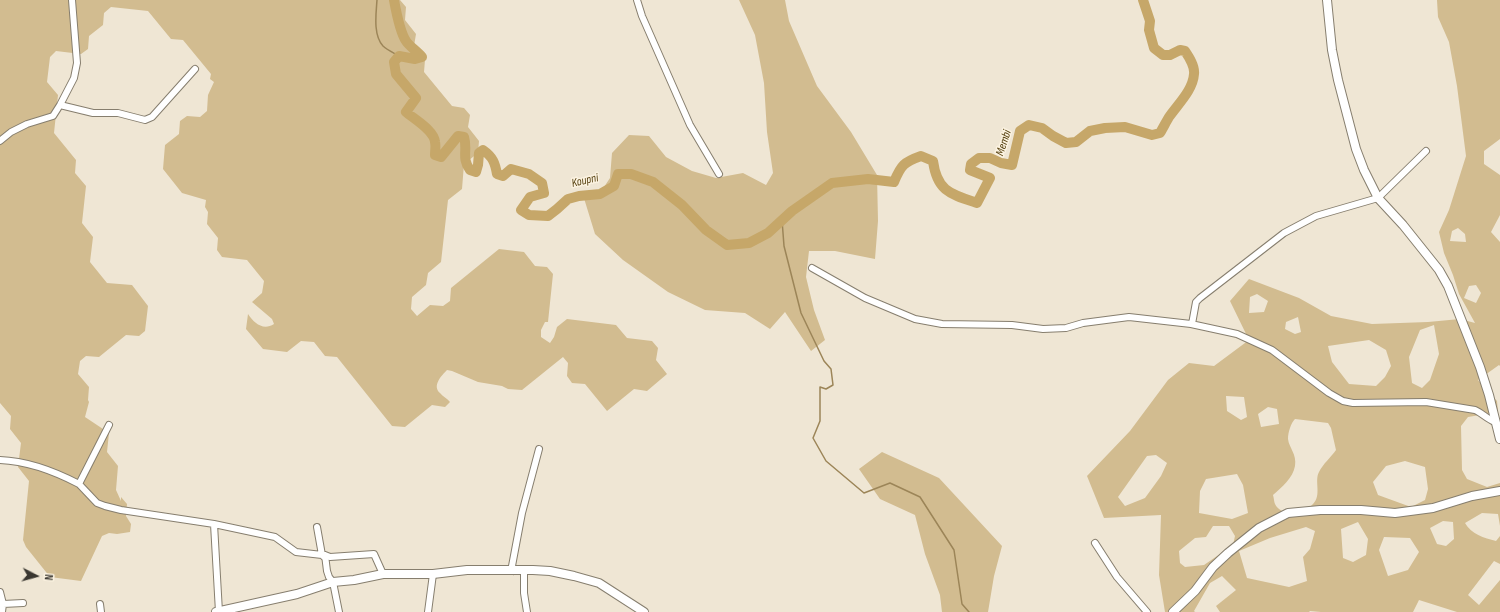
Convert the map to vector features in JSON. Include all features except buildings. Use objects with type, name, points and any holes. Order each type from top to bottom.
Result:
[{"type":"street","points":[[0,141],[11,132],[28,124],[53,116],[74,78],[77,63],[72,0]]},
{"type":"street","points":[[637,0],[642,16],[690,125],[719,174]]},
{"type":"street","points":[[1327,0],[1332,50],[1338,80],[1356,149],[1378,198],[1408,231],[1438,270],[1448,286],[1480,367],[1500,439]]},
{"type":"street","points":[[60,105],[93,113],[118,113],[145,120],[152,117],[195,69]]},
{"type":"street","points":[[1192,324],[1196,302],[1200,298],[1284,233],[1316,216],[1378,198],[1426,151]]},
{"type":"street","points":[[812,268],[865,298],[915,319],[942,324],[1012,325],[1043,329],[1066,328],[1083,323],[1129,317],[1192,324],[1237,334],[1272,350],[1329,393],[1343,401],[1353,403],[1426,402],[1475,410],[1480,412],[1489,420],[1495,422]]},
{"type":"street","points":[[79,484],[109,425]]},
{"type":"street","points":[[514,571],[512,566],[522,512],[539,448]]},
{"type":"street","points":[[0,460],[32,464],[79,484],[97,503],[105,506],[276,536],[296,552],[330,557],[374,554],[383,574]]},
{"type":"street","points":[[1173,612],[1195,591],[1213,567],[1228,553],[1259,528],[1288,513],[1320,510],[1361,510],[1395,513],[1433,508],[1472,496],[1500,490]]},
{"type":"street","points":[[214,524],[218,612],[297,594],[333,582],[354,580],[383,574],[433,574],[468,570],[550,571],[599,583],[644,612]]},
{"type":"street","points":[[317,527],[329,578],[333,582],[339,612]]},
{"type":"street","points":[[1095,543],[1117,577],[1147,612]]},
{"type":"street","points":[[524,571],[524,593],[527,612]]},
{"type":"street","points":[[428,612],[433,574]]},
{"type":"street","points":[[0,592],[3,604],[2,612]]},
{"type":"street","points":[[3,604],[23,603]]},
{"type":"street","points":[[100,604],[101,612]]},
{"type":"shaded area","points":[[0,0],[400,0],[406,7],[405,20],[416,34],[414,46],[425,60],[424,72],[452,106],[464,108],[470,115],[468,127],[479,141],[478,153],[464,164],[462,189],[448,200],[441,262],[428,273],[426,285],[412,297],[411,309],[417,316],[430,305],[443,306],[450,301],[451,288],[499,249],[524,252],[535,266],[547,267],[553,274],[548,322],[545,322],[541,330],[541,337],[550,343],[554,337],[557,327],[567,319],[616,325],[627,338],[652,341],[658,348],[656,360],[667,374],[647,391],[634,389],[607,411],[585,384],[572,383],[567,376],[568,363],[563,357],[522,390],[508,389],[502,386],[478,382],[447,370],[438,381],[437,387],[441,394],[450,402],[445,407],[432,405],[405,427],[392,426],[337,357],[325,356],[314,342],[301,341],[287,352],[263,349],[246,329],[248,314],[259,325],[266,327],[274,324],[272,319],[252,302],[262,293],[264,281],[247,260],[222,257],[217,250],[218,238],[207,224],[208,212],[205,207],[206,200],[182,193],[163,169],[165,145],[179,134],[180,121],[187,116],[200,117],[207,111],[208,95],[214,82],[210,79],[211,74],[183,40],[171,39],[148,11],[111,7],[104,13],[103,25],[89,36],[88,49],[81,54],[56,51],[50,57],[47,82],[58,95],[54,133],[76,160],[75,173],[86,186],[82,223],[93,237],[90,262],[107,283],[132,285],[148,306],[145,331],[139,336],[126,335],[99,357],[86,356],[80,361],[78,374],[89,387],[89,402],[85,417],[109,433],[107,452],[118,466],[116,490],[121,501],[121,497],[127,504],[126,516],[131,524],[130,532],[117,534],[109,533],[102,536],[81,581],[50,577],[26,547],[23,540],[29,481],[18,467],[21,443],[10,429],[11,416],[0,403]]},
{"type":"shaded area","points":[[739,0],[785,0],[789,21],[817,86],[851,132],[877,175],[878,221],[875,259],[835,251],[809,251],[806,277],[814,310],[825,340],[811,351],[785,312],[770,329],[745,313],[705,310],[668,292],[623,260],[595,234],[583,195],[598,196],[610,178],[612,153],[629,135],[649,136],[666,157],[692,171],[716,178],[743,173],[766,185],[773,173],[767,132],[764,83],[755,35]]},
{"type":"shaded area","points":[[1437,0],[1500,0],[1500,139],[1484,151],[1484,164],[1500,175],[1500,215],[1491,232],[1500,242],[1500,366],[1499,365],[1478,380],[1497,401],[1498,412],[1468,417],[1461,426],[1462,470],[1467,479],[1487,487],[1500,483],[1500,526],[1498,514],[1482,513],[1465,523],[1474,533],[1482,537],[1496,541],[1500,536],[1500,564],[1494,561],[1468,595],[1479,605],[1500,580],[1500,612],[1457,612],[1419,600],[1413,612],[1220,612],[1216,606],[1236,590],[1222,576],[1210,583],[1194,611],[1195,612],[1165,612],[1159,575],[1161,515],[1104,518],[1087,476],[1130,431],[1168,380],[1189,363],[1214,366],[1249,340],[1230,301],[1249,279],[1299,298],[1331,316],[1372,324],[1460,319],[1475,323],[1459,294],[1444,253],[1439,232],[1449,210],[1466,156],[1457,86],[1449,42],[1438,17]],"holes":[[[1458,228],[1465,234],[1466,242],[1450,241],[1452,231]],[[1476,285],[1481,293],[1476,303],[1464,298],[1469,286]],[[1257,294],[1268,301],[1264,312],[1249,313],[1250,297]],[[1298,317],[1301,332],[1295,334],[1285,329],[1286,322]],[[1434,325],[1439,354],[1430,380],[1422,388],[1412,383],[1409,357],[1420,330]],[[1369,340],[1386,350],[1391,366],[1385,377],[1376,386],[1349,384],[1332,362],[1328,346]],[[1226,396],[1244,397],[1247,417],[1241,420],[1227,411]],[[1268,407],[1277,409],[1279,424],[1261,427],[1258,414]],[[1295,419],[1328,423],[1331,428],[1336,450],[1319,472],[1316,500],[1305,510],[1294,513],[1288,513],[1278,508],[1275,504],[1273,495],[1290,478],[1294,470],[1295,458],[1288,439],[1291,425]],[[1156,455],[1167,463],[1161,476],[1145,498],[1125,506],[1118,497],[1147,456]],[[1405,461],[1425,467],[1428,489],[1425,500],[1411,507],[1378,495],[1373,482],[1386,466]],[[1237,474],[1243,485],[1248,513],[1232,519],[1199,513],[1200,491],[1206,479]],[[1443,521],[1453,522],[1454,539],[1446,546],[1437,544],[1430,528]],[[1358,522],[1368,539],[1366,555],[1353,562],[1343,558],[1341,529]],[[1213,526],[1229,526],[1235,536],[1233,545],[1204,565],[1185,567],[1180,563],[1179,551],[1195,538],[1206,537]],[[1306,527],[1315,531],[1310,549],[1303,557],[1307,581],[1289,587],[1247,578],[1239,551],[1270,538]],[[1384,537],[1410,538],[1419,552],[1408,570],[1388,576],[1379,550]]]},
{"type":"shaded area","points":[[882,452],[939,478],[1002,546],[994,576],[988,612],[942,612],[940,595],[925,554],[915,515],[880,499],[859,469]]},
{"type":"waterway","points":[[377,0],[376,30],[378,36],[383,46],[399,56]]},
{"type":"waterway","name":"Koupni","points":[[394,0],[398,21],[404,37],[409,45],[422,57],[415,59],[399,56],[394,62],[396,74],[416,98],[406,112],[431,133],[434,138],[435,155],[441,157],[458,136],[464,137],[465,158],[467,166],[470,170],[476,172],[479,153],[483,150],[493,160],[497,174],[503,176],[511,169],[529,174],[542,183],[544,193],[530,197],[521,210],[529,215],[548,216],[568,199],[579,196],[600,194],[614,186],[618,174],[631,174],[653,182],[682,205],[706,230],[727,245],[749,243],[768,233],[792,211],[832,183],[868,179],[894,182],[901,168],[907,162],[921,156],[933,161],[938,179],[946,190],[959,197],[977,203],[990,178],[970,170],[971,164],[979,158],[990,158],[1001,163],[1012,165],[1020,131],[1029,125],[1042,128],[1066,143],[1076,142],[1090,131],[1105,128],[1125,127],[1152,135],[1160,133],[1169,117],[1191,86],[1194,68],[1185,51],[1180,50],[1170,55],[1163,55],[1154,48],[1149,30],[1150,21],[1143,0]]},
{"type":"waterway","points":[[782,220],[784,246],[801,313],[824,361],[831,369],[833,385],[826,389],[820,387],[820,421],[813,438],[826,461],[864,493],[890,483],[920,497],[954,550],[962,604],[969,612]]},
{"type":"water label","name":"Membi","points":[[1004,143]]}]
